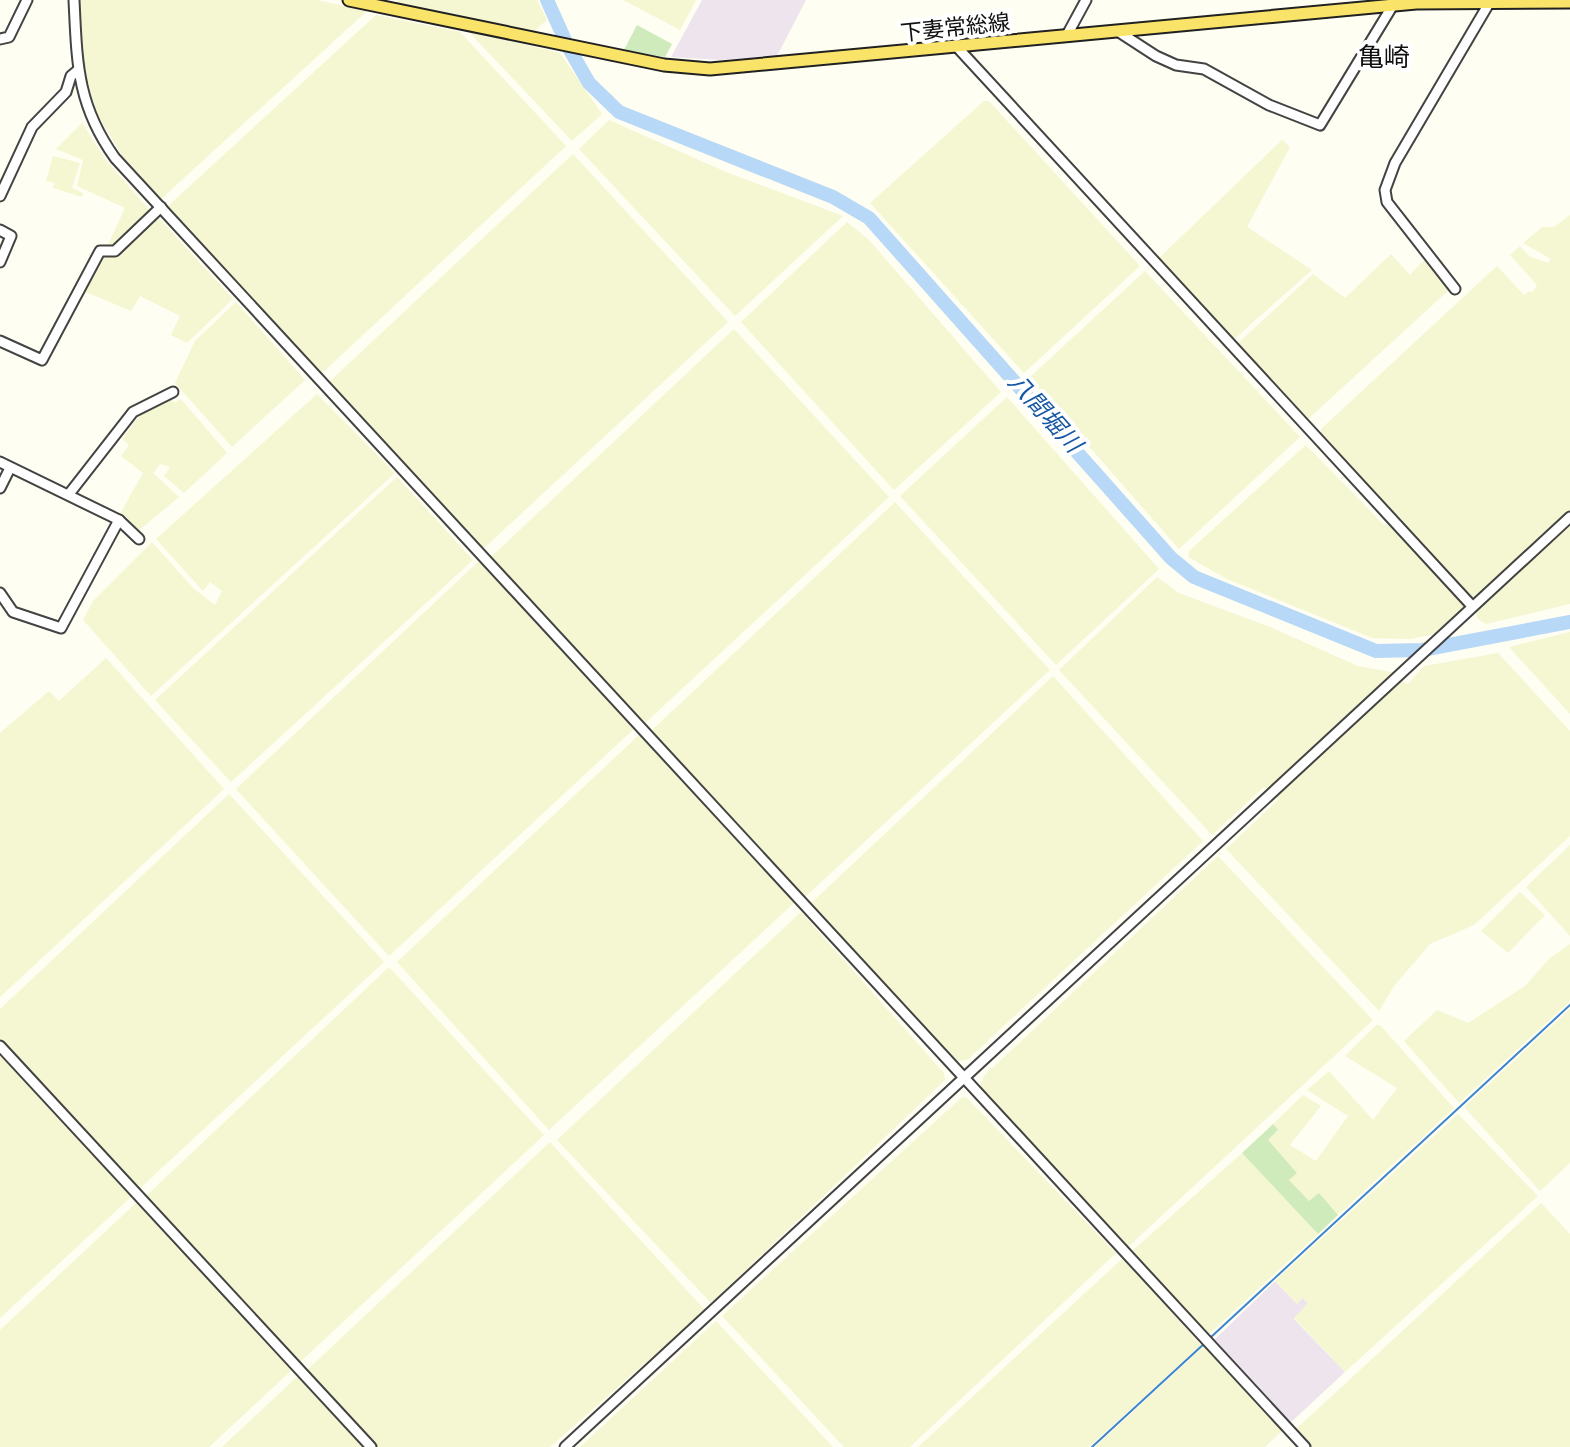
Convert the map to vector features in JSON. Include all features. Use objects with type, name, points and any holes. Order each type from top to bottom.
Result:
[{"type":"main road","name":"下妻常総線","points":[[349,0],[695,68],[769,66],[1393,5],[1570,2]]},
{"type":"street","points":[[0,39],[9,37],[27,0]]},
{"type":"street","points":[[74,0],[77,71],[84,101],[104,142],[1305,1447]]},
{"type":"street","points":[[1067,35],[1086,0]]},
{"type":"street","points":[[1455,289],[1390,207],[1385,190],[1395,163],[1491,1]]},
{"type":"street","points":[[1119,32],[1156,56],[1176,65],[1204,69],[1269,105],[1320,125],[1393,5]]},
{"type":"street","points":[[957,47],[1472,606]]},
{"type":"street","points":[[0,196],[32,127],[66,92],[71,76],[77,71]]},
{"type":"street","points":[[0,341],[42,360],[100,251],[115,251],[161,207]]},
{"type":"street","points":[[0,230],[11,236],[0,262]]},
{"type":"street","points":[[69,494],[106,452],[133,412],[173,392]]},
{"type":"street","points":[[0,462],[119,520],[139,539]]},
{"type":"street","points":[[0,488],[10,468]]},
{"type":"street","points":[[565,1447],[1570,517]]},
{"type":"street","points":[[0,593],[13,612],[50,627],[61,628],[74,621],[93,563],[119,520]]},
{"type":"street","points":[[0,1046],[371,1447]]},
{"type":"shaded area","points":[[702,0],[806,0],[777,56],[719,60],[671,57]]},
{"type":"shaded area","points":[[1275,1281],[1296,1303],[1303,1298],[1308,1303],[1294,1319],[1345,1372],[1289,1424],[1213,1341]]},
{"type":"green space","points":[[79,0],[317,0],[367,11],[161,199],[122,155],[98,116],[83,66]]},
{"type":"green space","points":[[398,0],[537,0],[547,20],[534,31],[397,3]]},
{"type":"green space","points":[[623,0],[696,0],[680,30]]},
{"type":"green space","points":[[376,15],[460,32],[566,146],[321,374],[168,206]]},
{"type":"green space","points":[[637,25],[672,44],[665,57],[624,50]]},
{"type":"green space","points":[[468,31],[560,53],[602,114],[572,141]]},
{"type":"green space","points":[[984,101],[989,101],[1140,266],[1024,373],[870,203]]},
{"type":"green space","points":[[609,120],[726,172],[843,216],[735,316],[579,149]]},
{"type":"green space","points":[[82,123],[105,159],[152,213],[117,247],[107,247],[125,208],[77,186],[83,160],[56,149]]},
{"type":"green space","points":[[1282,140],[1290,147],[1247,227],[1312,270],[1232,341],[1158,259]]},
{"type":"green space","points":[[573,154],[728,322],[482,550],[329,382]]},
{"type":"green space","points":[[53,156],[80,163],[72,188],[83,193],[82,197],[53,188],[55,183],[46,181]]},
{"type":"green space","points":[[1570,215],[1570,513],[1472,599],[1321,435],[1321,429],[1497,266],[1524,295],[1529,291],[1532,293],[1537,285],[1510,255],[1520,246],[1529,256],[1548,263],[1551,259],[1523,243],[1542,227],[1554,227]]},
{"type":"green space","points":[[157,216],[233,299],[187,343],[171,335],[180,316],[140,296],[131,311],[86,292],[84,297],[79,295],[101,255],[116,256]]},
{"type":"green space","points":[[847,222],[869,240],[1001,392],[894,490],[741,322]]},
{"type":"green space","points":[[1391,254],[1410,275],[1426,258],[1450,289],[1307,420],[1236,345],[1313,274],[1345,298]]},
{"type":"green space","points":[[1145,271],[1300,437],[1179,549],[1029,378]]},
{"type":"green space","points":[[236,302],[305,380],[232,447],[175,383],[195,341]]},
{"type":"green space","points":[[734,329],[889,497],[643,725],[491,557]]},
{"type":"green space","points":[[317,394],[395,473],[151,696],[83,620],[93,601],[152,542],[193,588],[215,605],[222,591],[210,582],[203,591],[156,539]]},
{"type":"green space","points":[[1007,397],[1159,569],[1056,665],[900,496]]},
{"type":"green space","points":[[171,399],[175,403],[181,399],[227,453],[184,493],[164,476],[170,467],[160,464],[153,473],[179,497],[137,532],[120,514],[143,473],[121,456],[129,445],[122,439],[141,414]]},
{"type":"green space","points":[[1306,445],[1384,525],[1388,523],[1465,606],[1440,633],[1410,639],[1372,638],[1227,579],[1188,557],[1189,551]]},
{"type":"green space","points":[[397,477],[473,560],[231,782],[155,700]]},
{"type":"green space","points":[[895,502],[1050,670],[804,898],[651,731]]},
{"type":"green space","points":[[1570,525],[1570,604],[1486,624],[1478,619],[1476,613],[1481,607]]},
{"type":"green space","points":[[480,560],[635,728],[389,956],[236,789]]},
{"type":"green space","points":[[1157,577],[1179,593],[1270,627],[1358,666],[1396,673],[1269,791],[1264,787],[1212,835],[1059,670]]},
{"type":"green space","points":[[1570,632],[1570,714],[1509,647]]},
{"type":"green space","points":[[1498,653],[1570,731],[1570,836],[1474,925],[1430,944],[1394,986],[1379,1011],[1226,849],[1278,800],[1275,795],[1400,681],[1408,684],[1424,666]]},
{"type":"green space","points":[[106,658],[224,789],[0,997],[0,733],[49,691],[59,701]]},
{"type":"green space","points":[[1053,676],[1203,841],[967,1060],[957,1061],[809,905]]},
{"type":"green space","points":[[640,734],[795,902],[549,1130],[397,962]]},
{"type":"green space","points":[[229,794],[384,962],[138,1190],[0,1038],[0,1009]]},
{"type":"green space","points":[[1570,845],[1570,936],[1526,887]]},
{"type":"green space","points":[[1218,856],[1373,1020],[1127,1248],[980,1087],[984,1076]]},
{"type":"green space","points":[[1520,892],[1545,915],[1508,953],[1481,931]]},
{"type":"green space","points":[[801,912],[944,1073],[945,1080],[711,1303],[557,1140]]},
{"type":"green space","points":[[1570,944],[1570,1001],[1459,1103],[1404,1041],[1437,1010],[1468,1023],[1525,986],[1550,958]]},
{"type":"green space","points":[[389,967],[544,1135],[299,1363],[146,1196]]},
{"type":"green space","points":[[1570,1009],[1570,1163],[1540,1191],[1464,1107]]},
{"type":"green space","points":[[1376,1025],[1380,1025],[1454,1108],[1338,1215],[1319,1193],[1309,1201],[1289,1180],[1297,1173],[1267,1140],[1278,1131],[1273,1124],[1303,1095],[1321,1106],[1290,1145],[1316,1161],[1348,1116],[1307,1090],[1329,1071],[1373,1120],[1397,1088],[1345,1056]]},
{"type":"green space","points":[[0,1052],[132,1196],[0,1318]]},
{"type":"green space","points":[[966,1097],[1116,1253],[910,1447],[844,1447],[722,1316],[961,1098]]},
{"type":"green space","points":[[1458,1114],[1538,1196],[1345,1372],[1294,1318],[1308,1303],[1303,1298],[1297,1304],[1275,1281]]},
{"type":"green space","points":[[1273,1124],[1278,1130],[1268,1140],[1297,1173],[1289,1180],[1309,1201],[1319,1193],[1338,1215],[1318,1234],[1242,1153]]},
{"type":"green space","points":[[550,1142],[705,1310],[550,1447],[376,1447],[306,1371]]},
{"type":"green space","points":[[1242,1153],[1318,1234],[1208,1335],[1131,1252]]},
{"type":"green space","points":[[137,1202],[292,1370],[209,1447],[0,1447],[0,1330]]},
{"type":"green space","points":[[1541,1203],[1570,1234],[1570,1447],[1312,1447],[1296,1429]]},
{"type":"green space","points":[[1123,1258],[1201,1345],[1089,1447],[918,1447]]},
{"type":"green space","points":[[716,1321],[833,1447],[580,1447]]},
{"type":"green space","points":[[1205,1345],[1282,1431],[1265,1447],[1095,1447]]},
{"type":"green space","points":[[299,1375],[366,1447],[222,1447]]},
{"type":"waterway","name":"八間堀川","points":[[547,0],[565,40]]},
{"type":"waterway","name":"八間堀川","points":[[570,50],[589,83],[619,112],[833,197],[869,218],[1171,558],[1194,577],[1376,651],[1422,650],[1570,622]]},
{"type":"waterway","points":[[1210,1338],[1570,1005]]},
{"type":"waterway","points":[[1092,1447],[1206,1342]]},
{"type":"district","name":"亀崎","points":[[1384,57]]}]
